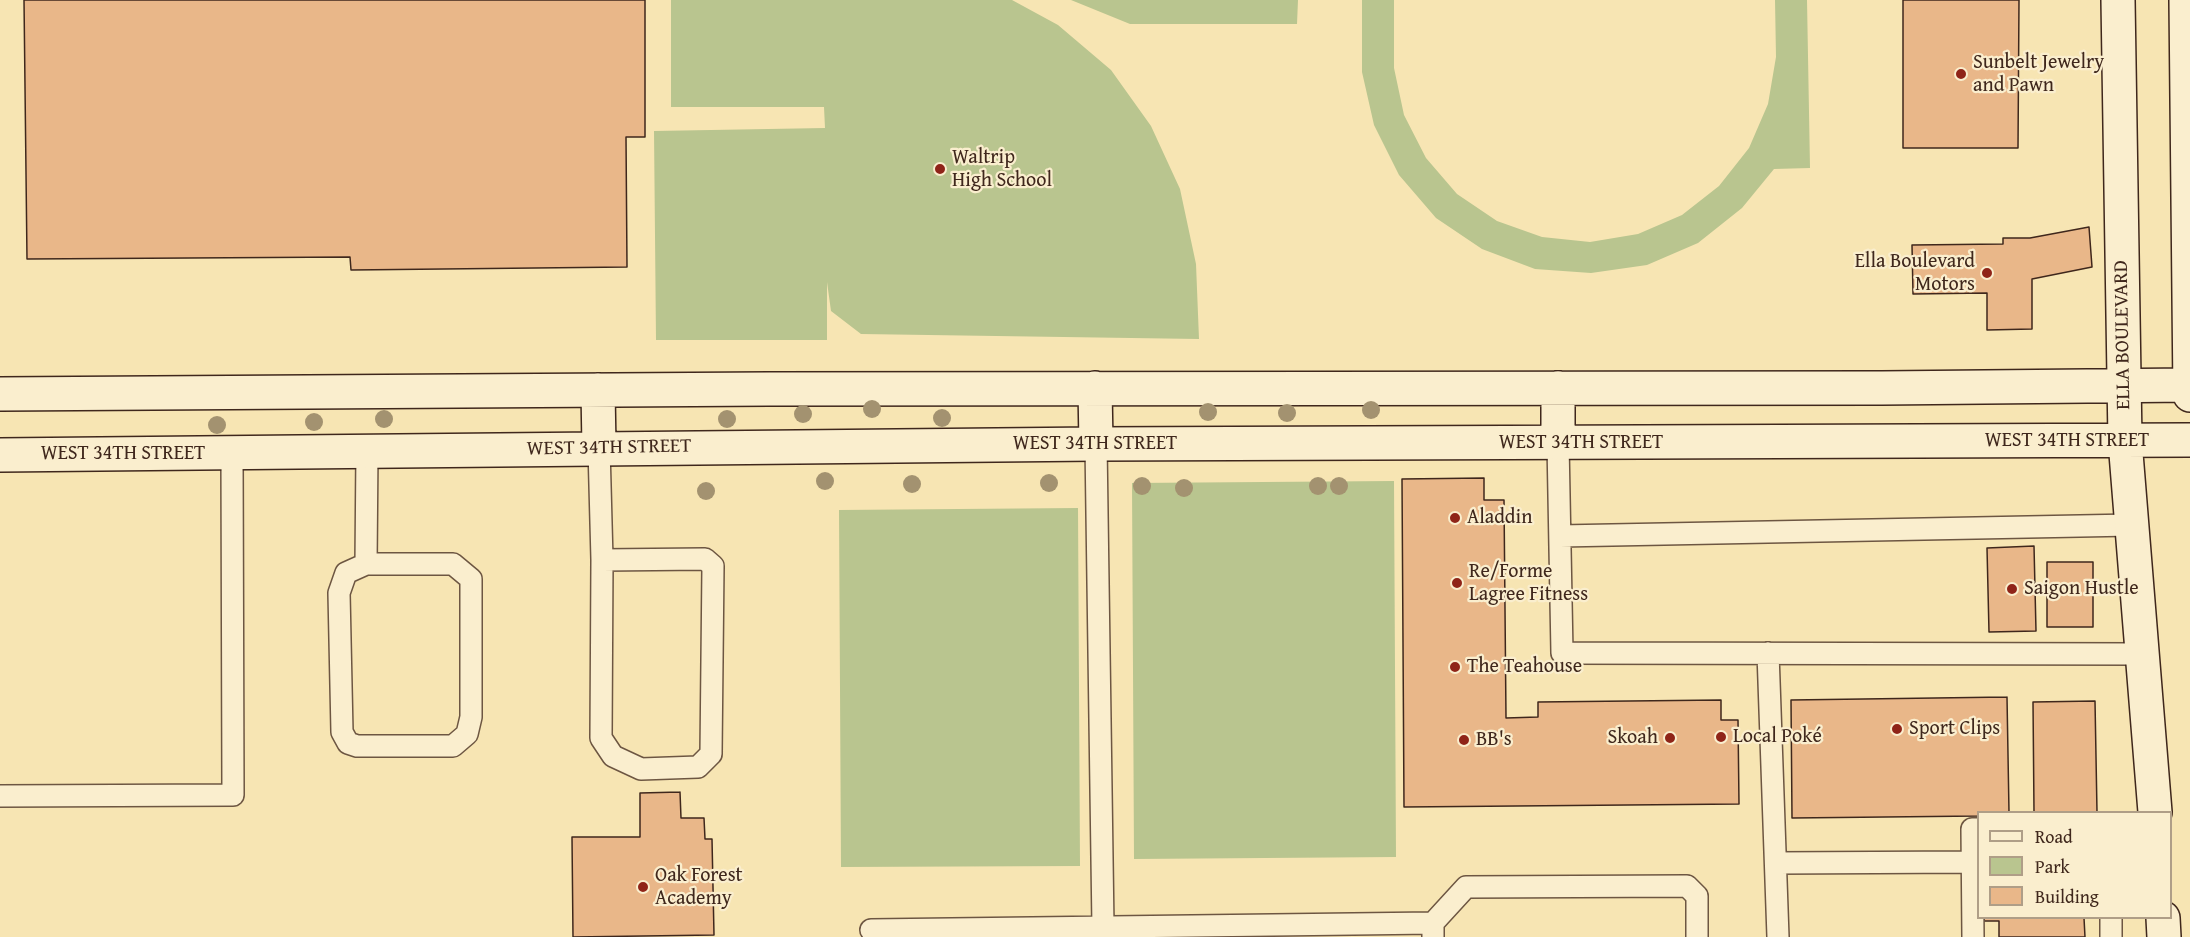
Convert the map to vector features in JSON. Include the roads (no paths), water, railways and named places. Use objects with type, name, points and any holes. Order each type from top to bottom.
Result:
[{"type":"main road","name":"ELLA BOULEVARD","points":[[2118,0],[2125,441],[2155,811]]},
{"type":"main road","points":[[2186,0],[2190,395]]},
{"type":"main road","points":[[0,394],[2190,385]]},
{"type":"main road","points":[[1095,388],[1096,444]]},
{"type":"main road","points":[[1558,388],[1558,443]]},
{"type":"main road","points":[[598,390],[599,448]]},
{"type":"main road","name":"WEST 34TH STREET","points":[[0,454],[1096,444],[2190,440]]},
{"type":"main road","points":[[2163,919],[2164,937]]},
{"type":"lane","points":[[1558,443],[1562,653],[2142,654]]},
{"type":"lane","points":[[1096,444],[1103,927]]},
{"type":"lane","points":[[599,448],[602,560],[601,738],[613,756],[641,769],[698,767],[711,754],[713,566],[705,559],[602,560]]},
{"type":"lane","points":[[366,564],[367,451]]},
{"type":"lane","points":[[0,796],[233,795],[232,453]]},
{"type":"lane","points":[[1560,536],[2132,525]]},
{"type":"lane","points":[[366,564],[453,564],[471,579],[471,717],[467,734],[453,746],[357,746],[348,743],[342,732],[339,593],[346,573],[366,564]]},
{"type":"lane","points":[[1768,653],[1778,937]]},
{"type":"lane","points":[[1973,937],[1972,829],[1977,829]]},
{"type":"lane","points":[[1776,863],[1973,862]]},
{"type":"lane","points":[[871,930],[1103,927],[1433,930],[1466,887],[1687,886],[1697,896],[1697,937]]},
{"type":"lane","points":[[2111,919],[2111,937]]},
{"type":"place","name":"Sunbelt Jewelry and Pawn","points":[[1961,74]]},
{"type":"place","name":"Waltrip High School","points":[[940,169]]},
{"type":"place","name":"Ella Boulevard Motors","points":[[1987,273]]},
{"type":"place","name":"Aladdin","points":[[1455,518]]},
{"type":"place","name":"Re/Forme Lagree Fitness","points":[[1457,583]]},
{"type":"place","name":"Saigon Hustle","points":[[2012,589]]},
{"type":"place","name":"The Teahouse","points":[[1455,667]]},
{"type":"place","name":"Sport Clips","points":[[1897,729]]},
{"type":"place","name":"Local Poké","points":[[1721,737]]},
{"type":"place","name":"Skoah","points":[[1670,738]]},
{"type":"place","name":"BB's","points":[[1464,740]]},
{"type":"place","name":"Oak Forest Academy","points":[[643,887]]}]
